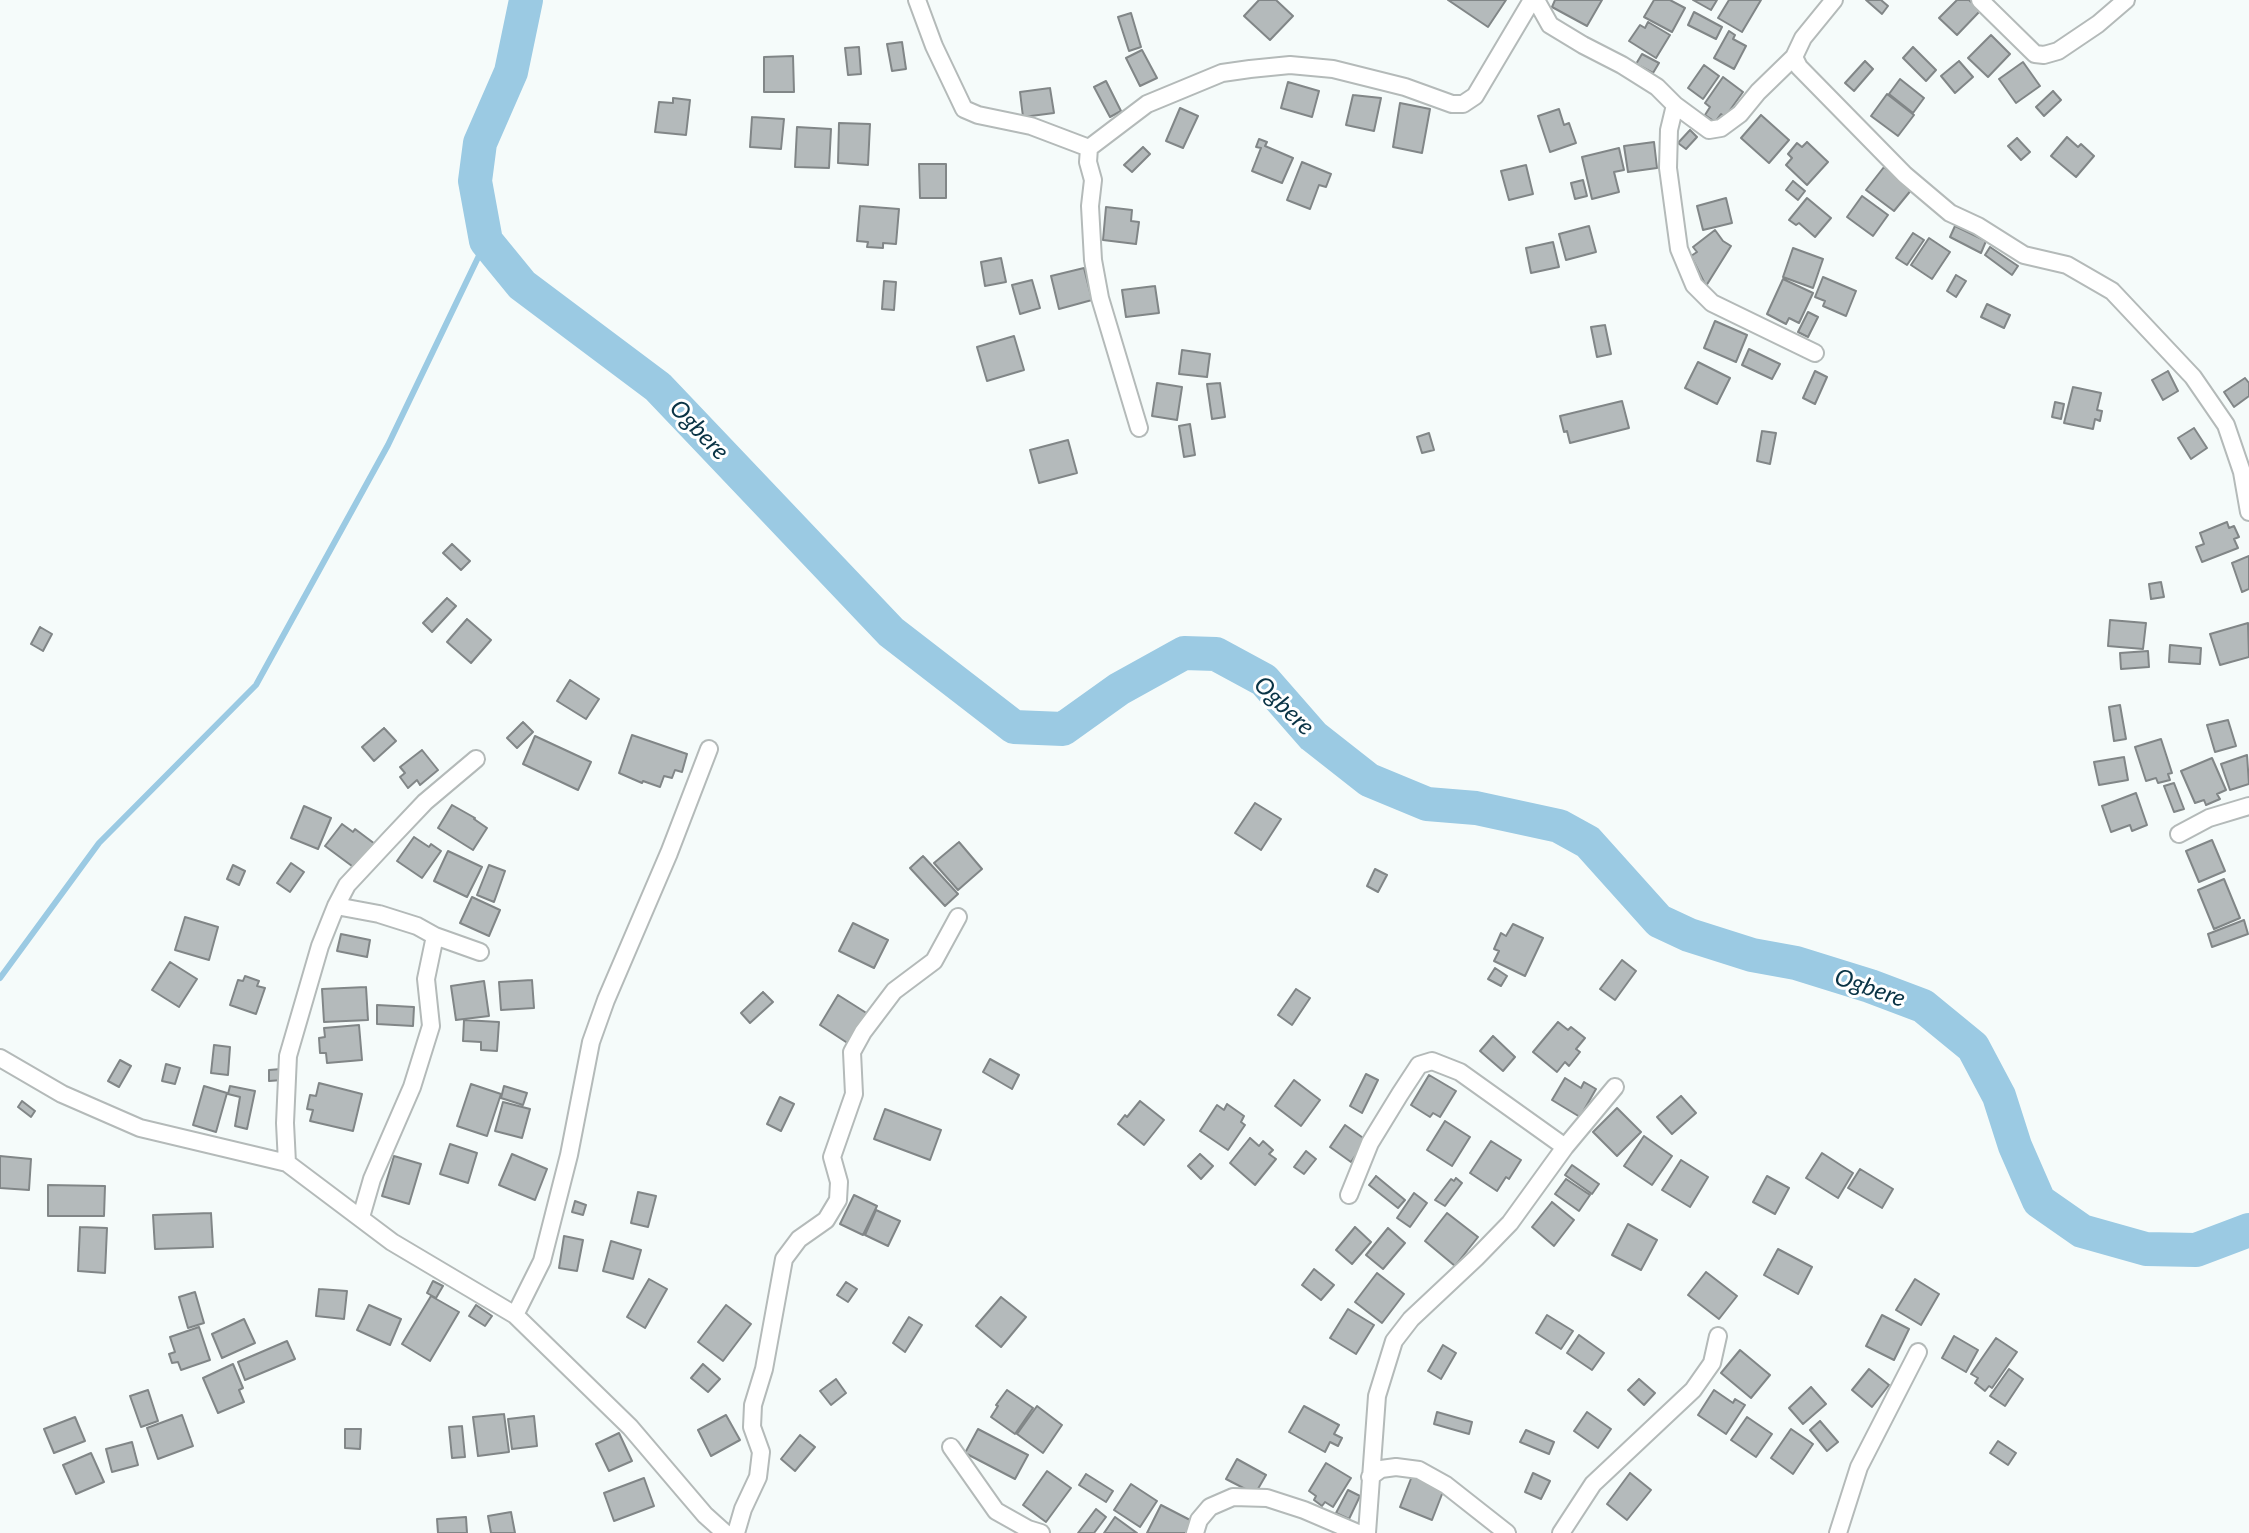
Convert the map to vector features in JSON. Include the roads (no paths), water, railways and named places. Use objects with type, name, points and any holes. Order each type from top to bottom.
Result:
[{"type":"street","points":[[917,0],[934,46],[964,109],[1031,126],[1089,148]]},
{"type":"street","points":[[1139,428],[1100,298],[1093,260],[1090,206],[1093,180],[1088,162],[1089,148],[1147,104],[1222,73],[1290,65],[1333,69],[1405,87],[1452,104],[1463,104],[1475,96],[1534,0],[1550,25],[1657,87],[1675,105],[1709,130],[1721,128],[1740,114],[1794,57],[1803,38],[1834,0]]},
{"type":"street","points":[[1980,0],[2035,54],[2044,55],[2058,51],[2126,0]]},
{"type":"street","points":[[1794,57],[1799,67],[1895,166],[1950,213],[1978,226],[2024,255],[2067,265],[2112,291],[2193,377],[2226,425],[2242,472],[2249,512]]},
{"type":"street","points":[[1675,105],[1669,130],[1668,168],[1679,249],[1694,285],[1712,303],[1815,353]]},
{"type":"street","points":[[515,1315],[542,1261],[569,1155],[591,1042],[709,749]]},
{"type":"street","points":[[287,1163],[288,1056],[320,946],[336,906],[347,885],[425,802],[476,759]]},
{"type":"street","points":[[2179,834],[2209,818],[2249,806]]},
{"type":"street","points":[[336,906],[379,914],[417,926],[480,952]]},
{"type":"street","points":[[736,1533],[758,1477],[761,1452],[752,1427],[753,1405],[764,1369],[784,1259],[799,1239],[826,1220],[838,1200],[839,1182],[832,1157],[854,1094],[852,1052],[894,991],[934,961],[958,917]]},
{"type":"street","points":[[361,1217],[372,1179],[412,1087],[427,1042],[431,1026],[426,979],[435,936]]},
{"type":"street","points":[[0,1058],[62,1094],[140,1128],[287,1163],[392,1242],[515,1315],[630,1427],[705,1515],[725,1533]]},
{"type":"street","points":[[1349,1195],[1370,1143],[1400,1094],[1419,1065],[1432,1061],[1460,1072],[1565,1147]]},
{"type":"street","points":[[1367,1533],[1377,1396],[1394,1341],[1411,1319],[1510,1223],[1565,1147],[1615,1087]]},
{"type":"street","points":[[1561,1533],[1593,1484],[1693,1390],[1712,1363],[1718,1336]]},
{"type":"street","points":[[1838,1533],[1859,1467],[1918,1352]]},
{"type":"street","points":[[951,1447],[996,1511],[1041,1533]]},
{"type":"street","points":[[1370,1477],[1381,1469],[1419,1470],[1446,1485],[1507,1533]]},
{"type":"street","points":[[1195,1533],[1199,1520],[1210,1507],[1233,1497],[1267,1498],[1358,1533]]},
{"type":"waterway","name":"Ogbere","points":[[526,0],[511,72],[480,143],[475,181],[486,241],[522,285],[658,387],[891,632],[1014,727],[1063,729],[1119,689],[1184,653],[1216,654],[1264,680],[1313,736],[1369,780],[1427,804],[1476,808],[1559,826],[1588,842],[1659,921],[1689,935],[1752,955],[1796,963],[1923,1006],[1973,1047],[1999,1096],[2015,1146],[2039,1201],[2082,1231],[2146,1249],[2196,1250],[2249,1230]]},
{"type":"waterway","points":[[0,978],[99,843],[256,685],[388,445],[486,241]]}]
